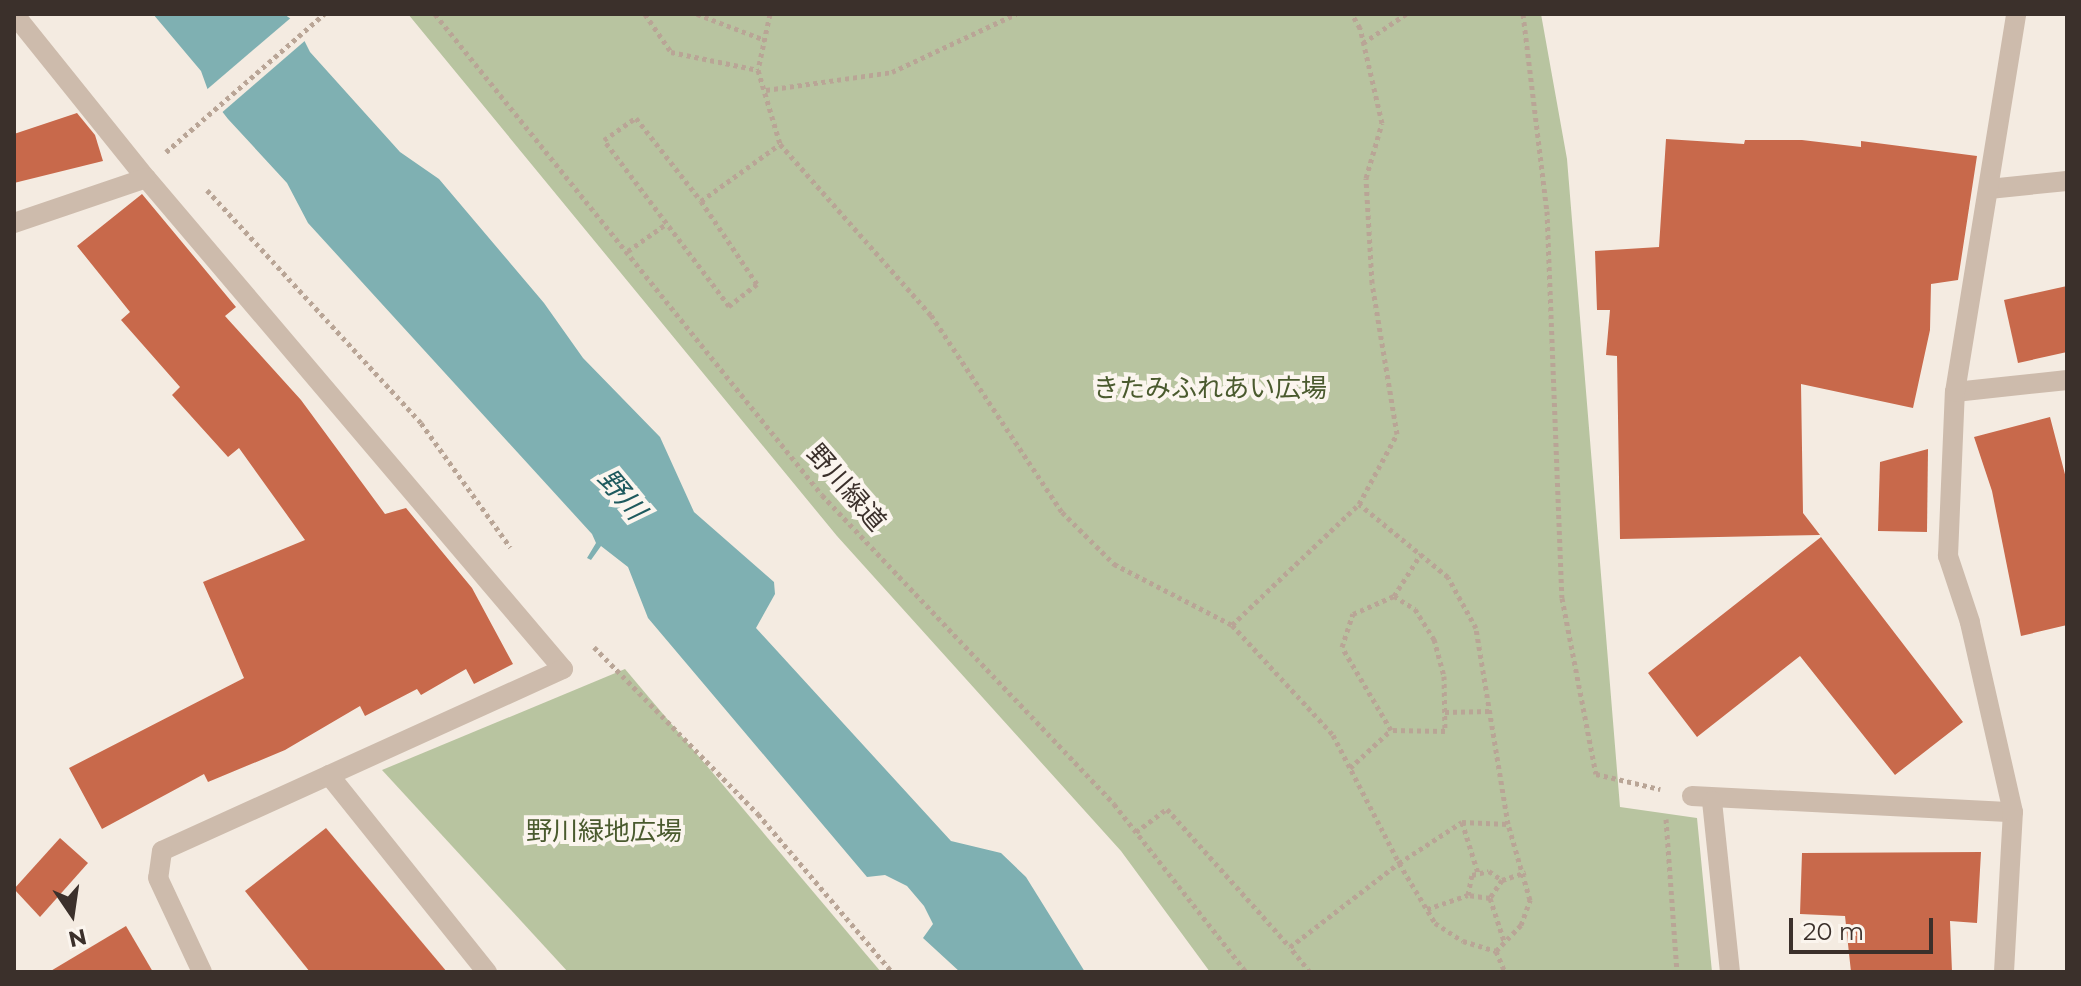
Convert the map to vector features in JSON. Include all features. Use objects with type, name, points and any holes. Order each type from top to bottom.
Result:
[{"type":"street","points":[[14,14],[146,178],[563,669],[162,851],[158,878],[202,972]]},
{"type":"street","points":[[2004,972],[2013,812],[1970,622],[1948,556],[1955,392],[2016,14]]},
{"type":"street","points":[[14,223],[146,178]]},
{"type":"street","points":[[1989,189],[2067,181]]},
{"type":"street","points":[[1955,392],[2067,380]]},
{"type":"street","points":[[329,775],[487,972]]},
{"type":"street","points":[[1730,972],[1702,799],[2013,812]]},
{"type":"path","points":[[176,162],[166,153],[324,14]]},
{"type":"path","name":"野川緑道","points":[[435,14],[822,495],[1136,832],[1246,972]]},
{"type":"path","points":[[645,14],[671,52],[758,70]]},
{"type":"path","points":[[697,14],[765,40]]},
{"type":"path","points":[[770,14],[758,70],[780,144],[931,315],[1062,512],[1114,564],[1232,625],[1333,735],[1399,863],[1435,923],[1463,941],[1496,951],[1505,972]]},
{"type":"path","points":[[766,90],[892,72],[1016,14]]},
{"type":"path","points":[[1232,625],[1359,504],[1397,434],[1372,283],[1366,178],[1382,123],[1363,43],[1352,14]]},
{"type":"path","points":[[1363,43],[1406,14]]},
{"type":"path","points":[[1523,14],[1547,211],[1562,598],[1596,774],[1664,790],[1677,972]]},
{"type":"path","points":[[636,118],[701,201],[757,284],[729,306],[604,140],[636,118]]},
{"type":"path","points":[[701,201],[780,144]]},
{"type":"path","points":[[197,181],[421,423],[514,553]]},
{"type":"path","points":[[628,251],[666,224]]},
{"type":"path","points":[[1359,504],[1448,577],[1476,628],[1508,824],[1526,872],[1530,900],[1521,925],[1496,951]]},
{"type":"path","points":[[1391,730],[1342,647],[1353,614],[1394,596],[1421,554]]},
{"type":"path","points":[[1350,768],[1391,730],[1445,731],[1444,676],[1434,639],[1415,609],[1394,596]]},
{"type":"path","points":[[590,643],[758,814],[892,972]]},
{"type":"path","points":[[1445,712],[1490,711]]},
{"type":"path","points":[[1136,832],[1167,809],[1310,972]]},
{"type":"path","points":[[1290,947],[1399,863],[1462,822],[1508,824]]},
{"type":"path","points":[[1462,822],[1478,873]]},
{"type":"path","points":[[1468,895],[1468,881],[1478,873],[1489,871],[1502,880]]},
{"type":"path","points":[[1490,898],[1502,880],[1526,872]]},
{"type":"path","points":[[1427,909],[1468,895],[1490,898]]},
{"type":"path","points":[[1490,898],[1504,941]]},
{"type":"green space","name":"きたみふれあい広場","points":[[408,14],[1541,14],[1567,159],[1620,807],[1697,818],[1712,972],[1210,972],[1121,851],[837,536]]},
{"type":"green space","name":"野川緑地広場","points":[[625,669],[881,972],[568,972],[382,770]]},
{"type":"water","name":"野川","points":[[153,14],[284,14],[295,22],[310,52],[400,152],[439,179],[544,303],[583,358],[660,437],[694,512],[774,582],[775,594],[756,628],[951,841],[1001,853],[1026,877],[1085,972],[960,972],[923,938],[933,924],[924,906],[907,886],[885,875],[867,877],[648,618],[628,567],[601,546],[591,560],[587,558],[596,543],[592,534],[308,223],[287,183],[228,119],[210,96],[201,71]]},
{"type":"pier","points":[[293,16],[307,39],[219,115],[204,92]]},
{"type":"building","points":[[77,113],[95,135],[103,161],[14,183],[14,134]]},
{"type":"building","points":[[1666,139],[1744,144],[1745,140],[1802,140],[1861,147],[1861,141],[1977,156],[1958,280],[1931,284],[1930,330],[1913,408],[1801,384],[1803,513],[1820,535],[1620,539],[1617,356],[1606,355],[1610,310],[1597,310],[1595,251],[1659,247]]},
{"type":"building","points":[[142,194],[236,307],[225,316],[301,400],[385,514],[406,508],[472,588],[513,664],[474,684],[466,669],[421,695],[417,689],[365,716],[360,706],[285,750],[208,782],[204,774],[102,829],[69,768],[244,678],[203,582],[305,540],[239,448],[228,457],[172,395],[180,387],[121,320],[130,312],[77,246]]},
{"type":"building","points":[[2067,286],[2067,352],[2018,363],[2004,300]]},
{"type":"building","points":[[2050,417],[2067,482],[2067,625],[2021,636],[1992,491],[1974,437]]},
{"type":"building","points":[[1928,449],[1927,532],[1878,531],[1880,462]]},
{"type":"building","points":[[1821,537],[1963,722],[1895,775],[1800,656],[1697,737],[1648,673]]},
{"type":"building","points":[[326,828],[447,972],[310,972],[245,891]]},
{"type":"building","points":[[60,838],[88,863],[40,917],[14,889]]},
{"type":"building","points":[[1981,852],[1977,923],[1950,921],[1952,972],[1851,972],[1845,916],[1800,914],[1802,853]]},
{"type":"building","points":[[126,926],[153,972],[49,972]]}]
